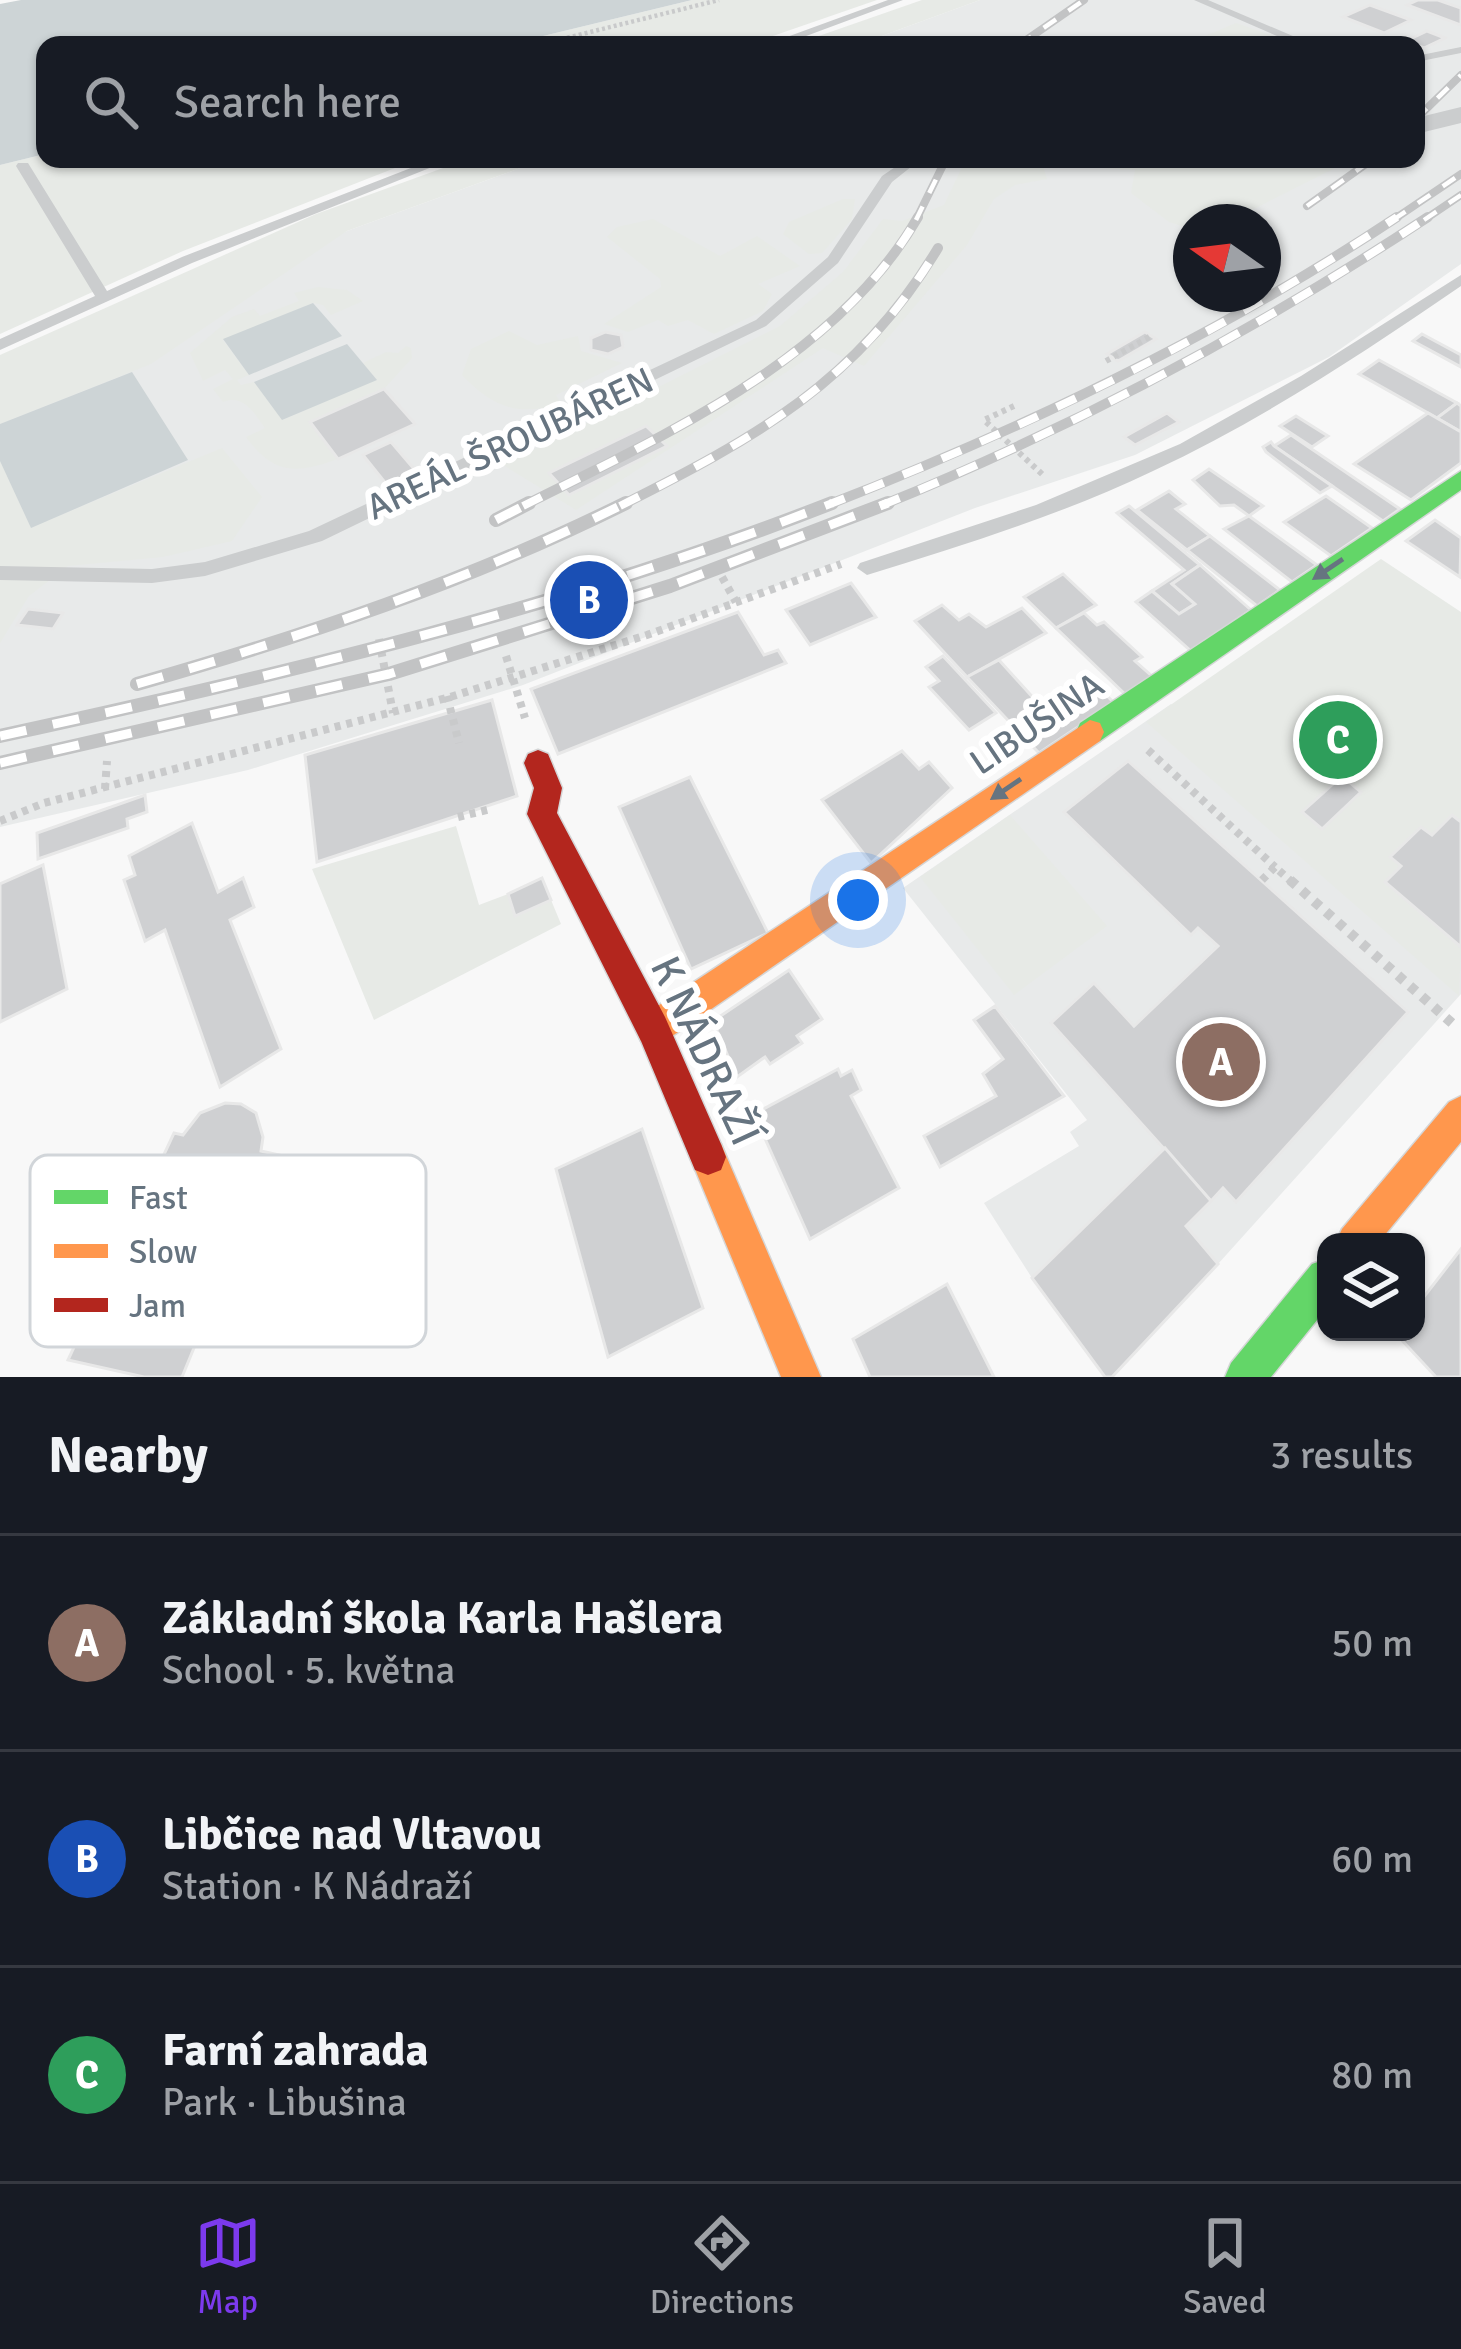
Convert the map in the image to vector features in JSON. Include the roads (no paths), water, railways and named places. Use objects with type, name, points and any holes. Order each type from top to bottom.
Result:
[{"type":"street","points":[[1425,124],[1461,115]]},
{"type":"street","name":"LIBUŠINA","points":[[653,1029],[1461,479]]},
{"type":"street","name":"K NÁDRAŽÍ","points":[[538,763],[548,788],[542,814],[653,1029],[801,1377]]},
{"type":"street","points":[[1364,1233],[1453,1142]]},
{"type":"street","points":[[1245,1377],[1317,1289]]},
{"type":"lane","points":[[796,36],[898,0]]},
{"type":"lane","points":[[1198,0],[1286,36]]},
{"type":"lane","points":[[1425,57],[1461,50]]},
{"type":"lane","points":[[23,166],[104,298]]},
{"type":"lane","points":[[0,345],[419,168]]},
{"type":"lane","name":"AREÁL ŠROUBÁREN","points":[[0,573],[152,576],[263,553],[315,536],[735,338],[777,312],[833,260],[887,178],[902,168]]},
{"type":"lane","points":[[867,568],[958,539],[1144,468],[1327,370],[1461,278]]},
{"type":"railway","points":[[1032,36],[1084,0]]},
{"type":"railway","points":[[1425,110],[1461,75]]},
{"type":"railway","points":[[916,220],[942,168]]},
{"type":"railway","points":[[1307,206],[1360,168]]},
{"type":"railway","points":[[1393,220],[1461,174]]},
{"type":"railway","points":[[1424,220],[1461,195]]},
{"type":"railway","points":[[825,506],[974,445],[1119,377],[1260,301],[1397,217]]},
{"type":"railway","points":[[880,506],[1023,444],[1162,375],[1297,299],[1428,217]]},
{"type":"railway","points":[[529,503],[688,421],[794,353],[883,268],[916,220]]},
{"type":"railway","points":[[623,504],[715,456],[800,402],[874,335],[938,248]]},
{"type":"railway","points":[[496,520],[529,503]]},
{"type":"railway","points":[[523,506],[529,503]]},
{"type":"railway","points":[[0,736],[211,689],[525,607],[832,503]]},
{"type":"railway","points":[[0,763],[389,674],[670,586],[888,503]]},
{"type":"railway","points":[[137,684],[386,605],[623,504]]},
{"type":"place","name":"Libčice nad Vltavou","points":[[589,600]]},
{"type":"place","name":"Farní zahrada","points":[[1338,740]]},
{"type":"place","name":"Základní škola Karla Hašlera","points":[[1221,1062]]}]
